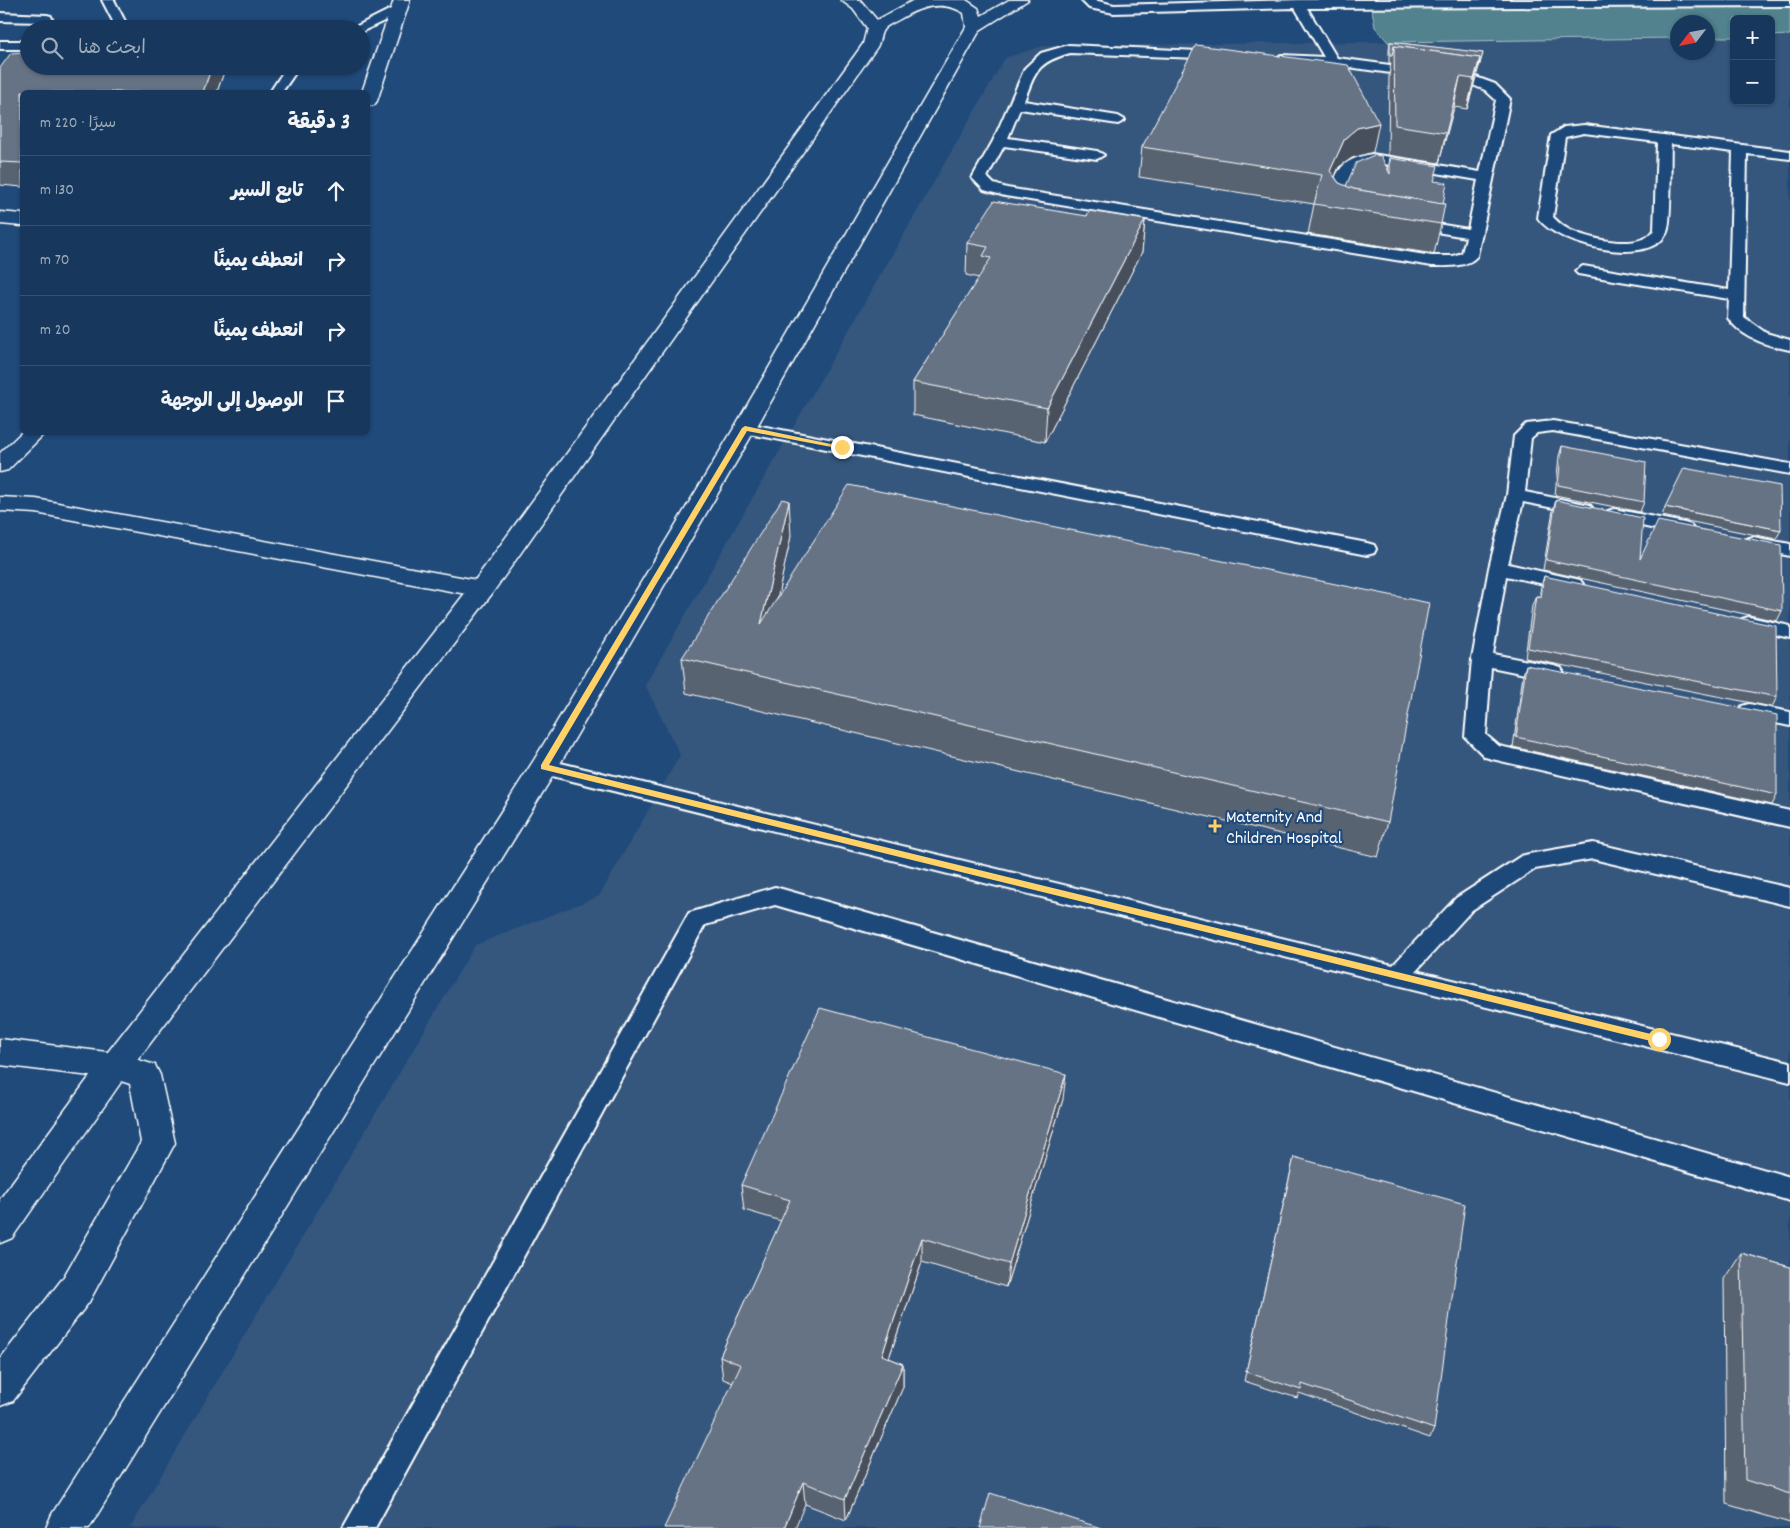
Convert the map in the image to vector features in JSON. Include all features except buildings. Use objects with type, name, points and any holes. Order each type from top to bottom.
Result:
[{"type":"street","points":[[849,0],[859,6],[875,28]]},
{"type":"street","points":[[0,1227],[115,1066],[482,589],[872,44],[875,28],[905,8],[924,1],[937,0]]},
{"type":"street","points":[[944,0],[957,2],[972,11],[974,27]]},
{"type":"street","points":[[66,1528],[544,767],[745,428],[974,27],[1020,0]]},
{"type":"street","points":[[370,96],[400,4]]},
{"type":"street","points":[[0,218],[20,220]]},
{"type":"street","points":[[0,465],[32,435]]},
{"type":"street","points":[[0,504],[36,506],[482,589]]},
{"type":"street","points":[[0,1052],[115,1066],[144,1075],[158,1143],[76,1290],[0,1388]]},
{"type":"lane","points":[[108,0],[118,20]]},
{"type":"lane","points":[[1087,0],[1092,4],[1114,9],[1299,4],[1790,2]]},
{"type":"lane","points":[[370,21],[400,4]]},
{"type":"lane","points":[[1299,4],[1333,61]]},
{"type":"lane","points":[[0,17],[37,17],[47,20]]},
{"type":"lane","points":[[0,45],[20,45]]},
{"type":"lane","points":[[1235,57],[1069,48],[1045,56],[1032,68],[1000,141],[979,178],[989,186],[1005,192],[1432,261],[1455,261],[1469,256],[1503,100],[1490,87],[1473,80],[1333,61],[1264,58]]},
{"type":"lane","points":[[277,90],[288,75]]},
{"type":"lane","points":[[1016,104],[1118,120]]},
{"type":"lane","points":[[1664,139],[1661,230],[1655,239],[1639,245],[1614,245],[1584,240],[1560,231],[1545,218],[1558,135],[1569,130],[1584,129],[1740,148],[1790,155]]},
{"type":"lane","points":[[1000,141],[1097,155]]},
{"type":"lane","points":[[1740,148],[1736,318],[1752,333],[1776,343],[1790,346]]},
{"type":"lane","points":[[1353,214],[1339,208],[1333,200],[1347,168],[1361,160],[1372,158],[1486,177]]},
{"type":"lane","points":[[1400,222],[1474,234]]},
{"type":"lane","points":[[1583,271],[1737,296]]},
{"type":"lane","points":[[1790,469],[1553,426],[1532,428],[1523,436],[1516,495],[1498,568],[1482,660],[1475,737],[1492,752],[1790,819]]},
{"type":"lane","points":[[745,428],[1367,549]]},
{"type":"lane","points":[[1516,495],[1702,533]]},
{"type":"lane","points":[[1731,538],[1790,550]]},
{"type":"lane","points":[[1498,568],[1595,589]]},
{"type":"lane","points":[[1732,619],[1790,632]]},
{"type":"lane","points":[[1482,660],[1569,676]]},
{"type":"lane","points":[[1732,708],[1790,719]]},
{"type":"lane","points":[[544,767],[1790,1072]]},
{"type":"lane","points":[[1398,975],[1464,904],[1529,862],[1593,851],[1790,897]]},
{"type":"lane","points":[[358,1528],[698,919],[776,896],[1790,1189]]},
{"type":"shaded area","name":"Maternity And Children Hospital","points":[[1790,35],[1790,1528],[130,1528],[475,945],[599,896],[680,755],[645,685],[1005,58],[1043,46],[1670,38],[1670,60],[1715,60],[1715,37],[1730,36],[1730,105],[1775,105],[1775,36]]},
{"type":"green space","points":[[1366,0],[1790,0],[1790,35],[1775,36],[1775,15],[1730,15],[1730,37],[1715,37],[1715,15],[1670,15],[1670,38],[1388,42],[1375,27],[1372,10]]},
{"type":"place","name":"Maternity And Children Hospital","points":[[1215,826]]},
{"type":"route","points":[[842,447],[745,428],[544,767],[1659,1039]]}]
